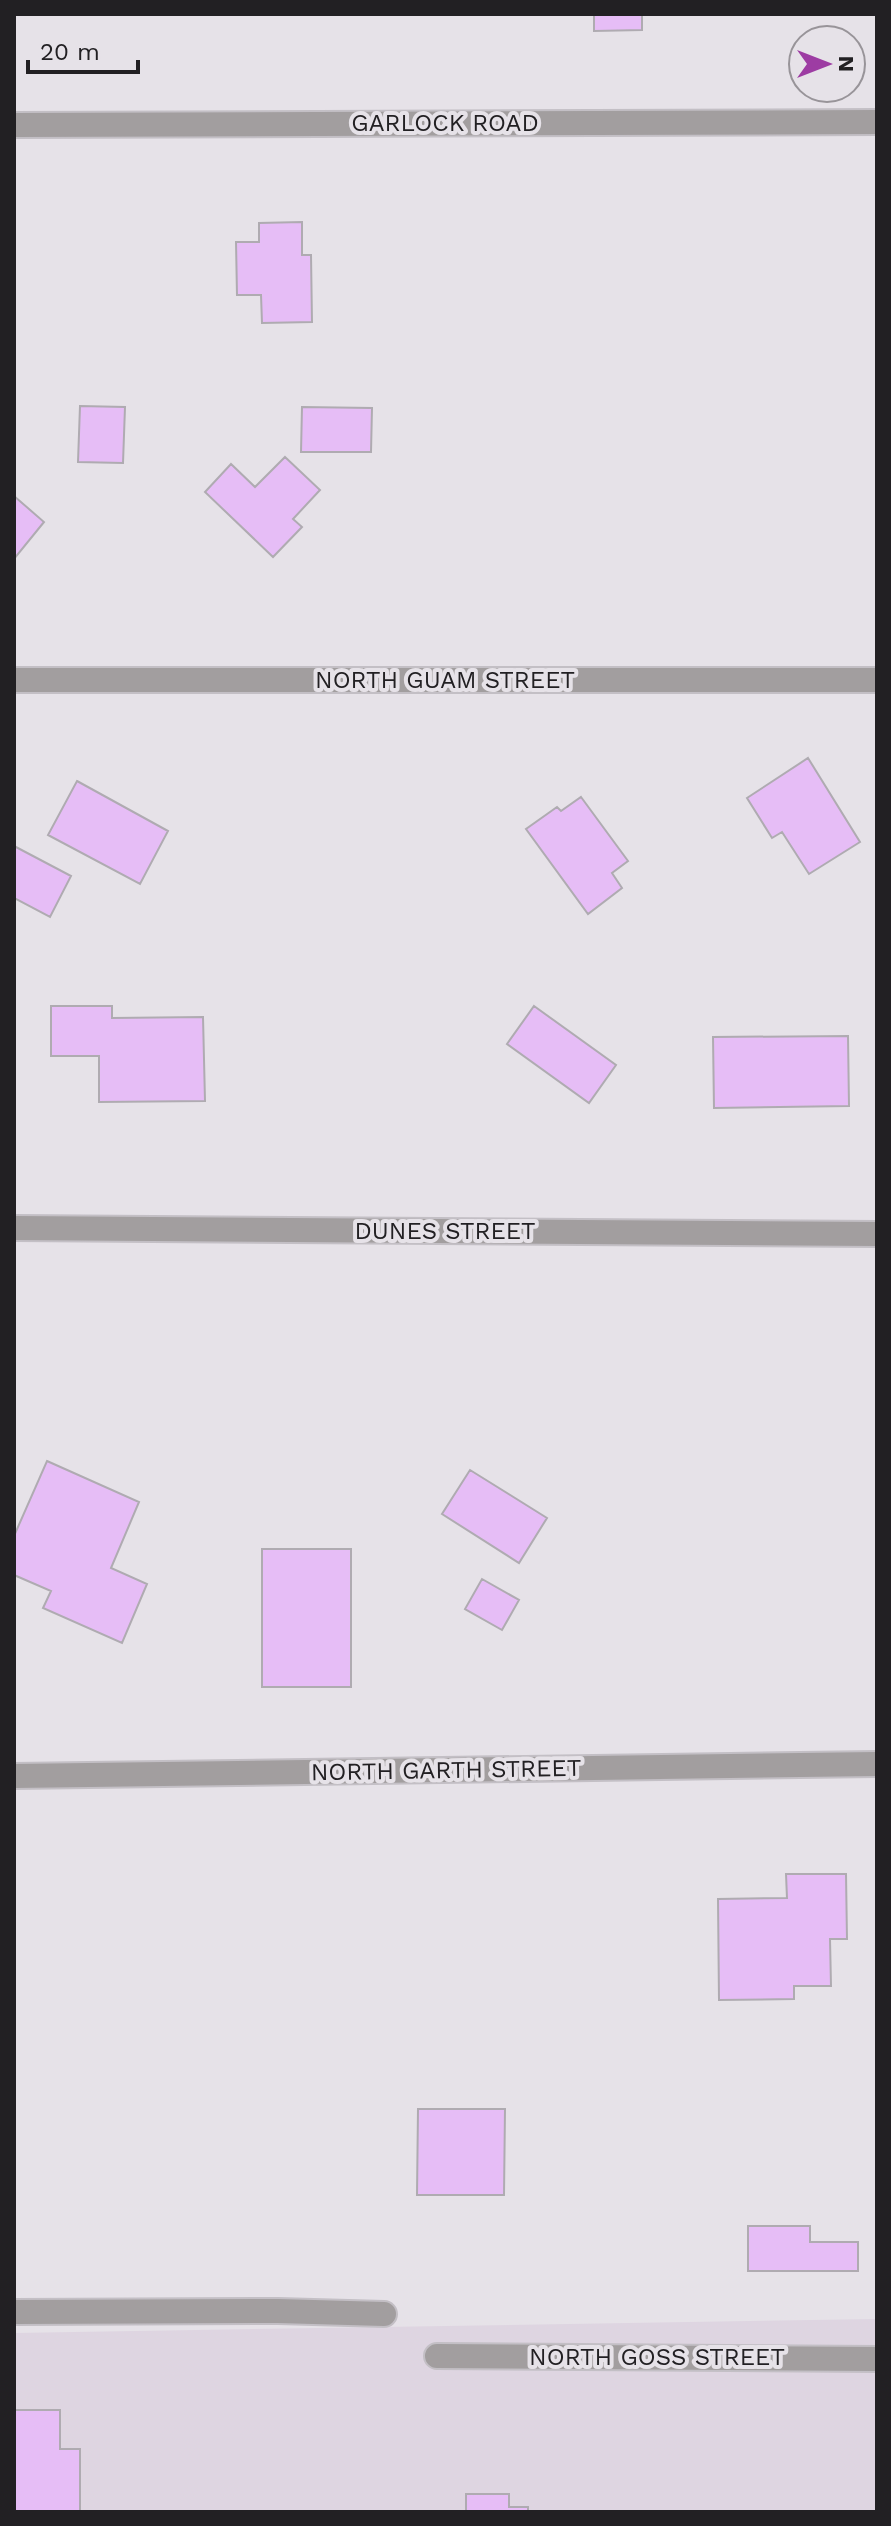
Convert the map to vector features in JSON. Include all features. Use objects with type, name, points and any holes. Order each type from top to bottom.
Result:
[{"type":"street","name":"GARLOCK ROAD","points":[[14,125],[877,122]]},
{"type":"street","name":"NORTH GUAM STREET","points":[[14,680],[877,680]]},
{"type":"street","name":"DUNES STREET","points":[[14,1228],[877,1234]]},
{"type":"street","name":"NORTH GARTH STREET","points":[[14,1776],[877,1764]]},
{"type":"street","points":[[14,2312],[278,2311],[384,2314]]},
{"type":"street","name":"NORTH GOSS STREET","points":[[437,2356],[877,2359]]},
{"type":"shaded area","points":[[877,2319],[877,2512],[14,2512],[14,2333]]},
{"type":"building","points":[[594,14],[642,14],[642,30],[594,31]]},
{"type":"building","points":[[302,222],[302,255],[311,255],[312,322],[262,323],[261,295],[237,295],[236,242],[259,242],[259,223]]},
{"type":"building","points":[[80,406],[125,407],[123,463],[78,462]]},
{"type":"building","points":[[302,407],[372,408],[371,452],[301,452]]},
{"type":"building","points":[[285,457],[320,490],[293,519],[302,527],[273,557],[205,492],[231,464],[255,487]]},
{"type":"building","points":[[14,496],[44,522],[14,559]]},
{"type":"building","points":[[808,758],[860,842],[809,874],[782,832],[772,838],[747,798]]},
{"type":"building","points":[[77,781],[168,831],[140,884],[48,835]]},
{"type":"building","points":[[581,797],[628,861],[612,873],[622,888],[588,914],[526,829],[557,807],[561,811]]},
{"type":"building","points":[[14,846],[71,876],[50,917],[14,898]]},
{"type":"building","points":[[51,1006],[112,1006],[112,1018],[203,1017],[205,1101],[99,1102],[99,1056],[51,1056]]},
{"type":"building","points":[[534,1006],[616,1065],[589,1103],[507,1044]]},
{"type":"building","points":[[848,1036],[849,1106],[714,1108],[713,1037]]},
{"type":"building","points":[[47,1461],[139,1502],[111,1568],[147,1584],[122,1643],[43,1608],[51,1591],[14,1575],[14,1536]]},
{"type":"building","points":[[470,1470],[547,1518],[519,1563],[442,1514]]},
{"type":"building","points":[[262,1549],[351,1549],[351,1687],[262,1687]]},
{"type":"building","points":[[482,1579],[519,1600],[502,1630],[465,1609]]},
{"type":"building","points":[[786,1874],[846,1874],[847,1939],[830,1939],[831,1986],[794,1986],[794,1999],[719,2000],[718,1899],[787,1898]]},
{"type":"building","points":[[418,2109],[505,2109],[504,2195],[417,2195]]},
{"type":"building","points":[[748,2226],[810,2226],[810,2242],[858,2242],[858,2271],[748,2271]]},
{"type":"building","points":[[14,2410],[60,2410],[60,2449],[80,2449],[80,2512],[14,2512]]},
{"type":"building","points":[[466,2494],[509,2494],[509,2507],[528,2507],[528,2512],[466,2512]]}]
